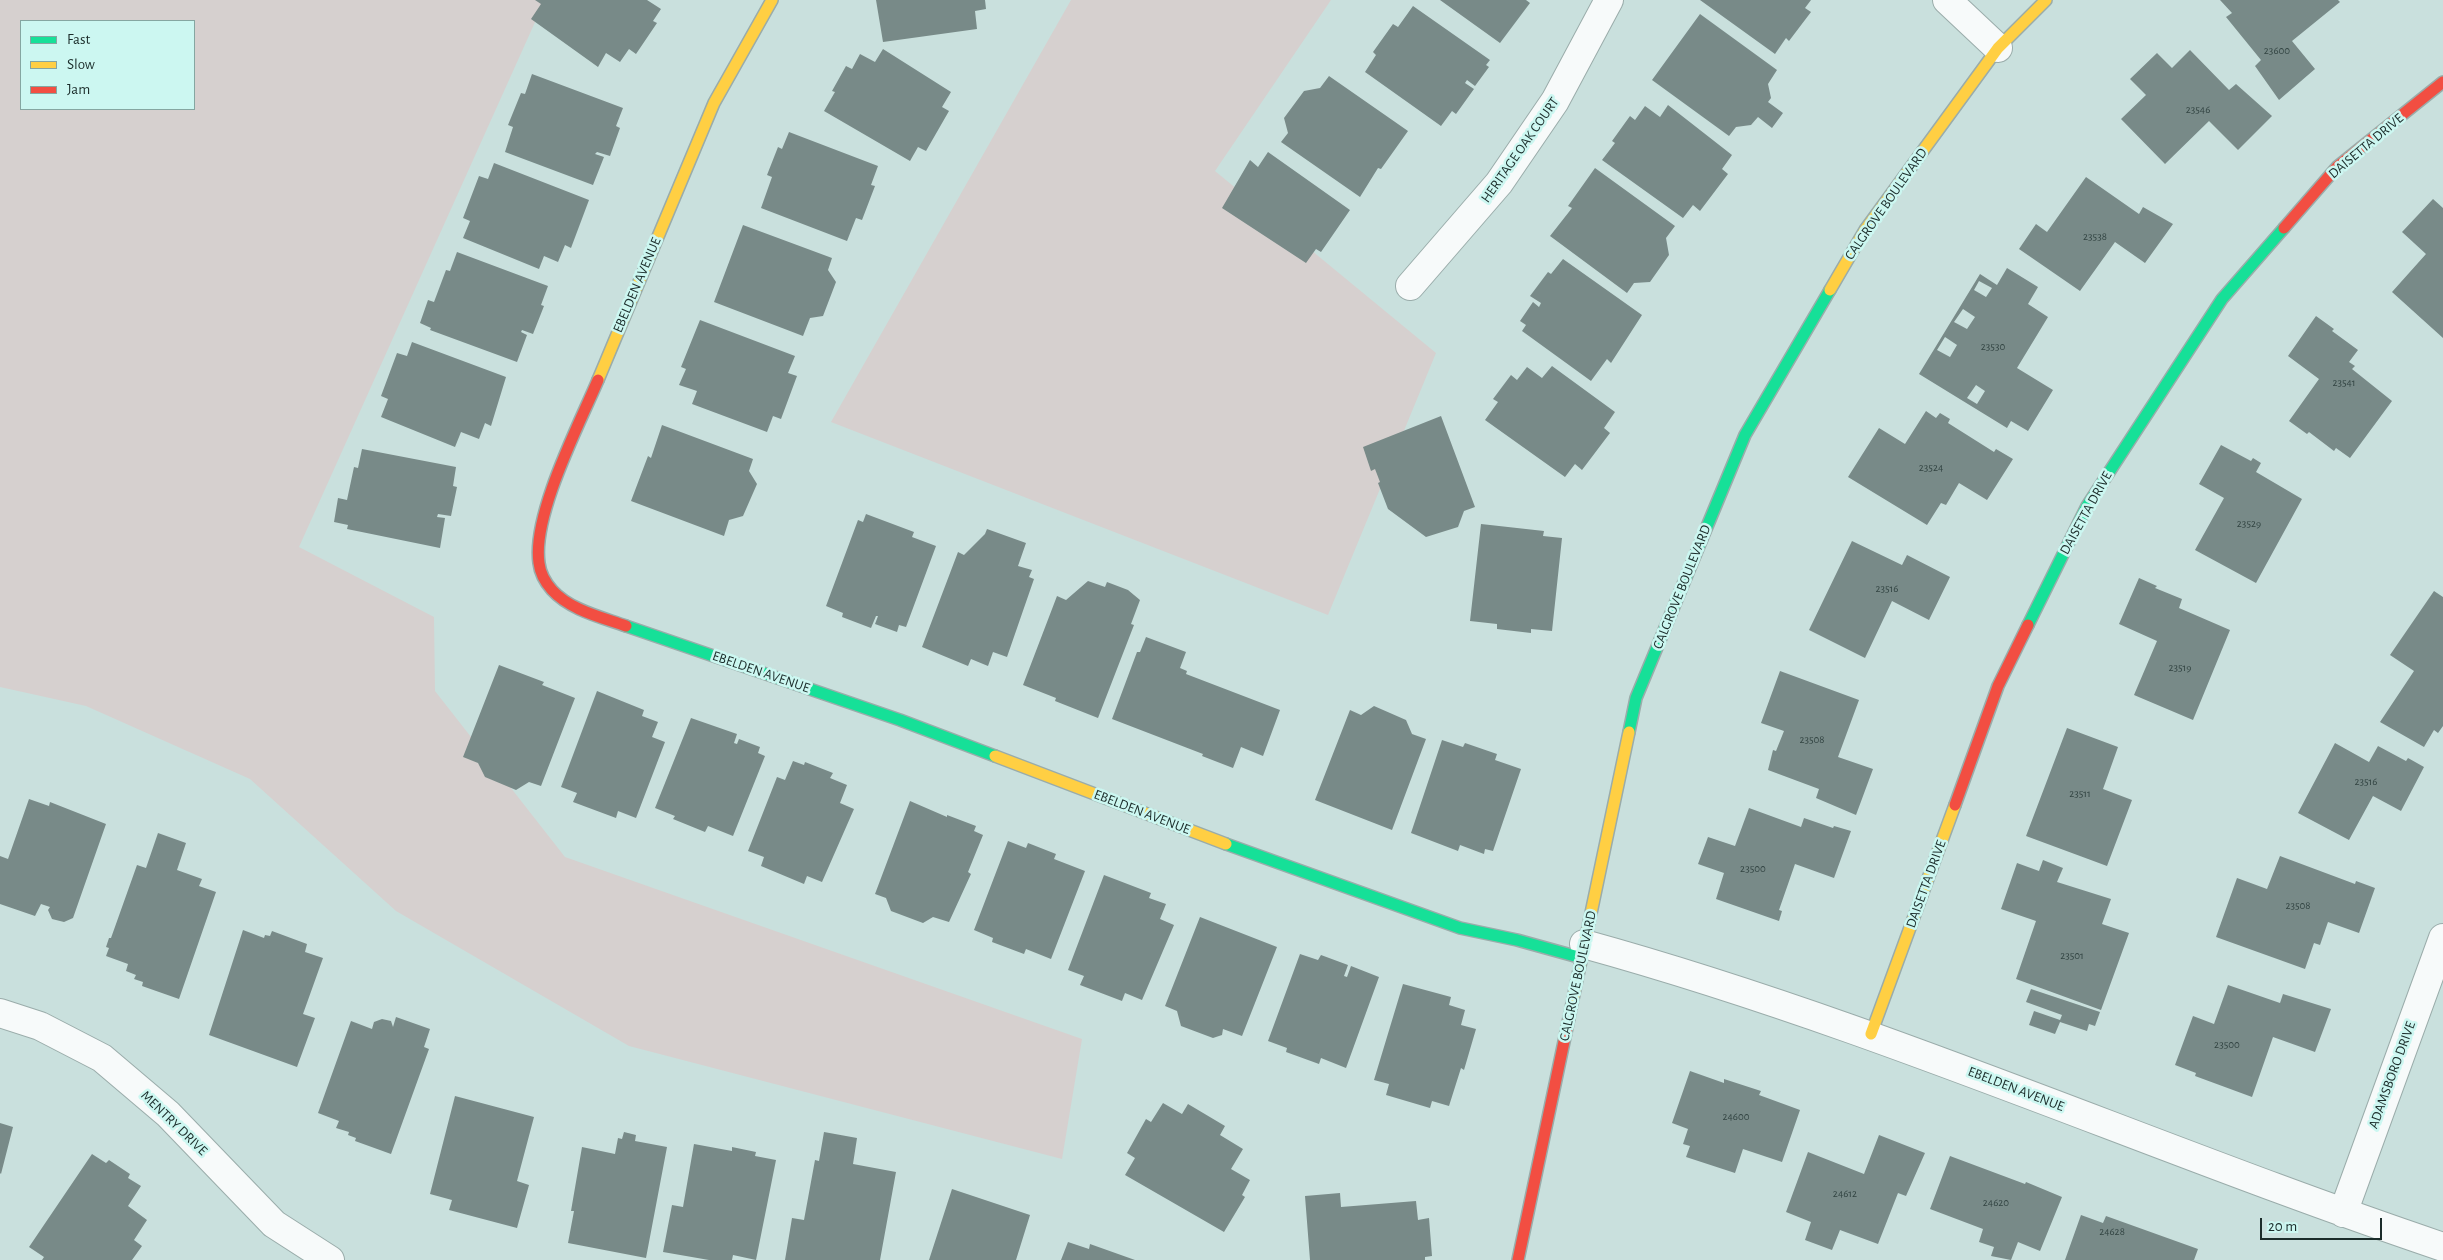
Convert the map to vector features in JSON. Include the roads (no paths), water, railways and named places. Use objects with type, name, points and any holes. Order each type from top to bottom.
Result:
[{"type":"street","name":"EBELDEN AVENUE","points":[[772,0],[714,103],[552,491],[539,544],[538,563],[546,584],[568,604],[588,613],[900,720],[1276,863],[1460,928],[1518,940],[1644,960],[1871,1034],[2343,1213],[2443,1247]]},
{"type":"street","name":"HERITAGE OAK COURT","points":[[1410,286],[1499,183],[1556,100],[1609,0]]},
{"type":"street","points":[[1947,0],[1998,48]]},
{"type":"street","name":"CALGROVE BOULEVARD","points":[[1518,1260],[1636,698],[1745,435],[1864,230],[1998,48],[2046,0]]},
{"type":"street","name":"DAISETTA DRIVE","points":[[1871,1034],[1998,686],[2087,506],[2222,298],[2337,167],[2443,82]]},
{"type":"street","name":"ADAMSBORO DRIVE","points":[[2343,1213],[2443,938]]},
{"type":"street","name":"MENTRY DRIVE","points":[[0,1014],[40,1026],[102,1058],[168,1114],[274,1224],[330,1260]]}]
